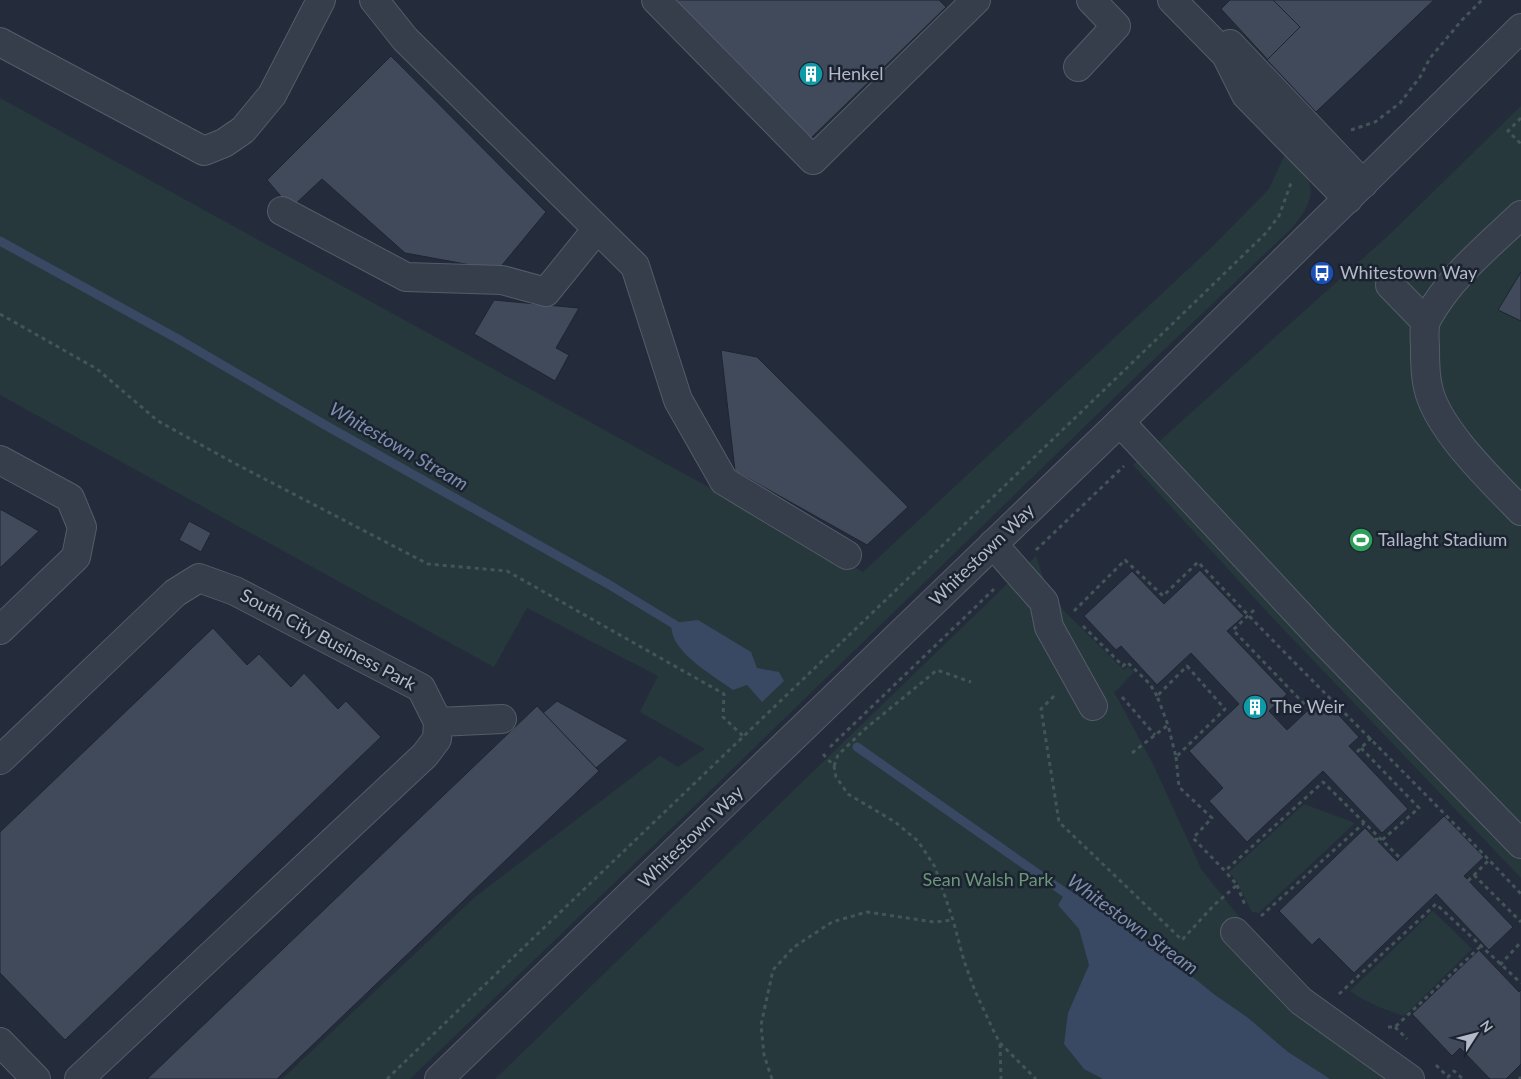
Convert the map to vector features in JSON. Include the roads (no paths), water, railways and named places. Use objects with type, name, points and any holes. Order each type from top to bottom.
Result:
[{"type":"street","points":[[0,42],[204,151],[224,143],[242,130],[272,95],[321,0]]},
{"type":"street","points":[[374,0],[405,39],[635,266],[678,400],[724,482],[847,555]]},
{"type":"street","points":[[656,0],[813,160],[976,0]]},
{"type":"street","points":[[1078,67],[1116,26],[1091,0]]},
{"type":"street","points":[[1172,0],[1226,55],[1246,95],[1356,191]]},
{"type":"street","points":[[1187,0],[1356,191]]},
{"type":"street","name":"Whitestown Way","points":[[439,1079],[1120,422],[1521,28]]},
{"type":"street","points":[[282,211],[406,277],[502,280],[546,292],[598,229]]},
{"type":"street","points":[[1521,215],[1455,278],[1425,321],[1425,362],[1428,388],[1437,413],[1456,439],[1521,511]]},
{"type":"street","points":[[1390,285],[1425,321]]},
{"type":"street","points":[[1120,422],[1322,639],[1521,844]]},
{"type":"street","points":[[0,460],[70,498],[82,527],[76,557],[0,630]]},
{"type":"street","points":[[993,544],[1048,597],[1049,626],[1093,706]]},
{"type":"street","name":"South City Business Park","points":[[0,760],[175,593],[199,578],[235,591],[421,688],[438,722]]},
{"type":"street","points":[[79,1079],[425,755],[437,739],[438,722],[502,720]]},
{"type":"street","points":[[1245,921],[1301,1001],[1410,1079]]},
{"type":"street","points":[[0,1042],[36,1079]]},
{"type":"water","points":[[698,620],[751,652],[757,668],[779,672],[784,681],[762,702],[747,685],[733,690],[715,678],[684,652],[676,643],[672,633],[672,623]]},
{"type":"water","points":[[1067,890],[1091,902],[1247,1017],[1288,1052],[1330,1079],[1103,1079],[1084,1069],[1064,1044],[1068,1013],[1089,965],[1079,929],[1058,905]]},
{"type":"waterway","name":"Whitestown Stream","points":[[0,241],[178,339],[325,425],[608,584],[682,629]]},
{"type":"waterway","name":"Whitestown Stream","points":[[857,747],[1074,899]]},
{"type":"place","name":"Henkel","points":[[811,74]]},
{"type":"place","name":"Whitestown Way","points":[[1322,273]]},
{"type":"place","name":"Tallaght Stadium","points":[[1361,540]]},
{"type":"place","name":"The Weir","points":[[1255,707]]},
{"type":"park label","name":"Sean Walsh Park","points":[[988,880]]}]
